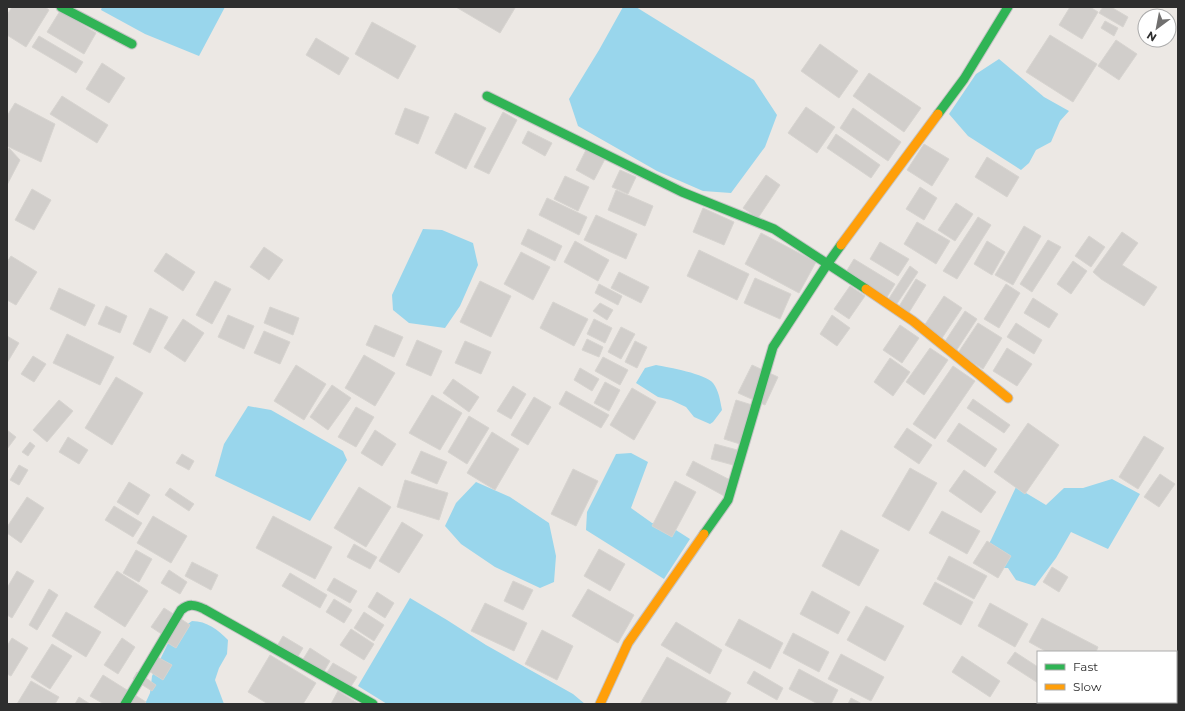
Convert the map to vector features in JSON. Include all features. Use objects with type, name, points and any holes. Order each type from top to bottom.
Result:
[{"type":"street","points":[[61,7],[132,44]]},
{"type":"street","points":[[600,704],[628,643],[728,500],[773,348],[828,263],[964,79],[1008,7]]},
{"type":"street","points":[[487,96],[682,192],[774,229],[828,263],[913,321],[1008,398]]},
{"type":"street","points":[[125,704],[181,610],[186,605],[192,604],[204,609],[373,704]]},
{"type":"water","points":[[102,7],[225,7],[199,56],[145,34],[101,10]]},
{"type":"water","points":[[623,7],[636,7],[754,80],[777,115],[765,147],[731,193],[703,191],[657,171],[578,126],[569,99]]},
{"type":"water","points":[[999,59],[1044,97],[1069,111],[1060,121],[1051,142],[1036,150],[1029,163],[1021,170],[968,136],[949,114],[976,74]]},
{"type":"water","points":[[423,229],[442,230],[473,243],[478,265],[460,306],[445,328],[409,323],[393,310],[392,295]]},
{"type":"water","points":[[656,365],[695,374],[713,383],[718,392],[722,410],[713,422],[710,424],[694,417],[686,407],[671,400],[658,397],[636,383],[645,368]]},
{"type":"water","points":[[248,406],[271,410],[343,451],[347,460],[310,521],[215,476],[224,444]]},
{"type":"water","points":[[631,453],[648,462],[631,508],[652,523],[668,525],[690,539],[664,579],[586,530],[587,512],[616,454]]},
{"type":"water","points":[[1112,479],[1140,494],[1108,549],[1071,532],[1056,558],[1035,586],[1016,580],[1008,568],[997,568],[981,557],[991,540],[1016,487],[1046,505],[1064,488],[1083,488]]},
{"type":"water","points":[[476,482],[510,497],[549,523],[556,556],[554,582],[540,588],[495,567],[461,544],[445,526],[456,503]]},
{"type":"water","points":[[410,598],[486,645],[573,694],[585,704],[387,704],[358,686]]},
{"type":"water","points":[[192,621],[207,624],[228,640],[227,654],[219,668],[215,680],[224,704],[145,704],[150,693],[152,676],[172,635]]},
{"type":"building","points":[[12,7],[45,7],[49,10],[26,47],[7,35],[7,15]]},
{"type":"building","points":[[456,7],[513,7],[515,8],[500,33]]},
{"type":"building","points":[[1070,7],[1090,7],[1098,12],[1082,39],[1059,25]]},
{"type":"building","points":[[1103,7],[1111,7],[1128,17],[1123,27],[1099,13]]},
{"type":"building","points":[[60,11],[96,33],[84,54],[47,32]]},
{"type":"building","points":[[1105,21],[1118,28],[1114,36],[1101,28]]},
{"type":"building","points":[[372,22],[416,46],[398,79],[355,54]]},
{"type":"building","points":[[1050,35],[1097,64],[1073,102],[1026,72]]},
{"type":"building","points":[[39,36],[83,62],[76,73],[32,47]]},
{"type":"building","points":[[316,38],[349,58],[339,75],[306,55]]},
{"type":"building","points":[[1116,40],[1137,54],[1119,80],[1098,66]]},
{"type":"building","points":[[820,44],[858,71],[839,98],[801,71]]},
{"type":"building","points":[[102,63],[125,78],[109,103],[86,89]]},
{"type":"building","points":[[869,73],[921,108],[904,132],[853,96]]},
{"type":"building","points":[[62,96],[108,125],[97,143],[50,114]]},
{"type":"building","points":[[15,103],[55,124],[41,162],[7,146],[7,116]]},
{"type":"building","points":[[806,107],[835,127],[817,153],[788,133]]},
{"type":"building","points":[[405,108],[429,117],[418,144],[395,134]]},
{"type":"building","points":[[853,108],[901,142],[888,161],[840,128]]},
{"type":"building","points":[[503,112],[517,120],[489,174],[474,167]]},
{"type":"building","points":[[455,113],[486,128],[466,169],[435,153]]},
{"type":"building","points":[[528,131],[552,143],[545,156],[522,143]]},
{"type":"building","points":[[836,134],[880,165],[871,178],[827,148]]},
{"type":"building","points":[[924,144],[949,159],[932,186],[907,170]]},
{"type":"building","points":[[9,148],[20,160],[7,185],[7,153]]},
{"type":"building","points":[[586,150],[605,159],[594,180],[576,170]]},
{"type":"building","points":[[987,157],[1019,177],[1007,197],[975,177]]},
{"type":"building","points":[[620,170],[636,177],[628,194],[612,187]]},
{"type":"building","points":[[766,175],[780,185],[758,218],[743,208]]},
{"type":"building","points":[[565,176],[589,187],[578,211],[554,199]]},
{"type":"building","points":[[920,187],[937,198],[924,220],[906,209]]},
{"type":"building","points":[[32,189],[51,200],[34,230],[15,220]]},
{"type":"building","points":[[616,190],[653,206],[645,226],[608,210]]},
{"type":"building","points":[[547,198],[587,217],[579,235],[539,215]]},
{"type":"building","points":[[956,203],[973,214],[955,241],[938,230]]},
{"type":"building","points":[[703,208],[734,222],[724,245],[693,232]]},
{"type":"building","points":[[596,215],[637,234],[626,259],[584,240]]},
{"type":"building","points":[[978,217],[991,225],[957,279],[943,271]]},
{"type":"building","points":[[917,222],[950,241],[936,264],[904,244]]},
{"type":"building","points":[[1024,226],[1041,236],[1013,285],[995,275]]},
{"type":"building","points":[[528,229],[562,246],[555,261],[521,244]]},
{"type":"building","points":[[1122,232],[1138,243],[1122,265],[1157,287],[1144,306],[1101,279],[1093,272]]},
{"type":"building","points":[[761,233],[816,262],[799,293],[745,264]]},
{"type":"building","points":[[1089,236],[1105,247],[1091,267],[1075,256]]},
{"type":"building","points":[[1048,240],[1061,247],[1032,292],[1020,284]]},
{"type":"building","points":[[575,241],[609,260],[598,281],[564,262]]},
{"type":"building","points":[[987,241],[1005,252],[992,275],[974,264]]},
{"type":"building","points":[[880,242],[909,259],[898,276],[870,259]]},
{"type":"building","points":[[264,247],[283,260],[269,280],[250,267]]},
{"type":"building","points":[[699,250],[749,274],[737,300],[687,276]]},
{"type":"building","points":[[521,252],[550,267],[533,300],[504,284]]},
{"type":"building","points":[[166,253],[195,272],[183,291],[154,271]]},
{"type":"building","points":[[11,256],[37,272],[16,305],[7,300],[7,262]]},
{"type":"building","points":[[854,259],[895,284],[887,297],[846,272]]},
{"type":"building","points":[[1073,261],[1087,271],[1071,294],[1057,284]]},
{"type":"building","points":[[910,266],[918,272],[896,305],[888,300]]},
{"type":"building","points":[[619,272],[649,287],[641,303],[611,288]]},
{"type":"building","points":[[755,278],[791,294],[780,319],[744,303]]},
{"type":"building","points":[[916,279],[926,285],[908,314],[898,308]]},
{"type":"building","points":[[215,281],[231,289],[212,324],[196,315]]},
{"type":"building","points":[[480,281],[511,296],[491,337],[460,322]]},
{"type":"building","points":[[599,284],[622,296],[618,305],[595,293]]},
{"type":"building","points":[[1006,284],[1020,293],[999,328],[984,319]]},
{"type":"building","points":[[850,286],[865,296],[849,319],[834,309]]},
{"type":"building","points":[[59,288],[95,305],[85,326],[50,309]]},
{"type":"building","points":[[944,296],[962,308],[942,338],[924,326]]},
{"type":"building","points":[[1033,298],[1058,314],[1049,328],[1024,313]]},
{"type":"building","points":[[553,302],[588,319],[574,346],[540,328]]},
{"type":"building","points":[[600,303],[613,310],[607,320],[593,311]]},
{"type":"building","points":[[106,306],[127,316],[120,333],[98,324]]},
{"type":"building","points":[[270,307],[299,318],[293,335],[264,323]]},
{"type":"building","points":[[150,308],[168,317],[150,353],[133,344]]},
{"type":"building","points":[[965,311],[977,319],[956,351],[944,343]]},
{"type":"building","points":[[228,315],[254,326],[244,349],[218,337]]},
{"type":"building","points":[[832,315],[850,328],[837,346],[820,334]]},
{"type":"building","points":[[183,319],[204,333],[185,362],[164,348]]},
{"type":"building","points":[[594,319],[612,328],[605,343],[587,334]]},
{"type":"building","points":[[978,323],[1002,338],[983,369],[958,353]]},
{"type":"building","points":[[1016,323],[1042,340],[1034,354],[1007,337]]},
{"type":"building","points":[[375,325],[403,337],[394,357],[366,345]]},
{"type":"building","points":[[900,325],[919,338],[902,363],[883,350]]},
{"type":"building","points":[[621,327],[635,334],[621,359],[608,352]]},
{"type":"building","points":[[264,331],[290,342],[280,364],[254,353]]},
{"type":"building","points":[[67,334],[114,357],[100,385],[53,363]]},
{"type":"building","points":[[7,336],[19,343],[7,363]]},
{"type":"building","points":[[587,339],[603,347],[599,357],[582,350]]},
{"type":"building","points":[[417,340],[442,351],[431,376],[406,365]]},
{"type":"building","points":[[465,341],[491,352],[481,374],[455,363]]},
{"type":"building","points":[[635,341],[647,347],[637,368],[625,362]]},
{"type":"building","points":[[930,348],[948,360],[924,395],[906,382]]},
{"type":"building","points":[[1007,348],[1032,364],[1017,386],[993,371]]},
{"type":"building","points":[[364,355],[395,373],[375,406],[345,388]]},
{"type":"building","points":[[33,356],[46,364],[34,382],[21,374]]},
{"type":"building","points":[[603,357],[628,370],[620,385],[595,371]]},
{"type":"building","points":[[890,358],[910,372],[893,396],[874,382]]},
{"type":"building","points":[[296,365],[326,384],[304,420],[274,401]]},
{"type":"building","points":[[752,365],[778,377],[765,405],[738,393]]},
{"type":"building","points":[[953,366],[975,381],[935,439],[913,424]]},
{"type":"building","points":[[580,368],[599,379],[592,391],[574,380]]},
{"type":"building","points":[[116,377],[143,393],[112,445],[85,428]]},
{"type":"building","points":[[453,379],[479,397],[469,412],[443,393]]},
{"type":"building","points":[[605,382],[620,390],[609,411],[594,403]]},
{"type":"building","points":[[332,385],[351,398],[328,430],[310,417]]},
{"type":"building","points":[[513,386],[526,394],[511,419],[497,411]]},
{"type":"building","points":[[632,388],[656,402],[634,440],[610,425]]},
{"type":"building","points":[[566,391],[609,415],[601,428],[559,404]]},
{"type":"building","points":[[432,395],[462,413],[440,450],[409,433]]},
{"type":"building","points":[[534,397],[551,407],[528,445],[511,435]]},
{"type":"building","points":[[973,399],[1010,425],[1004,433],[967,408]]},
{"type":"building","points":[[59,400],[73,411],[47,442],[33,430]]},
{"type":"building","points":[[736,400],[752,405],[740,444],[724,439]]},
{"type":"building","points":[[356,407],[374,417],[356,447],[338,437]]},
{"type":"building","points":[[469,416],[489,428],[467,464],[448,452]]},
{"type":"building","points":[[959,423],[997,449],[985,467],[947,441]]},
{"type":"building","points":[[1028,423],[1059,445],[1025,494],[994,472]]},
{"type":"building","points":[[907,428],[932,445],[919,464],[894,447]]},
{"type":"building","points":[[7,430],[16,437],[7,449]]},
{"type":"building","points":[[375,430],[396,444],[382,466],[361,453]]},
{"type":"building","points":[[492,432],[519,449],[495,490],[467,473]]},
{"type":"building","points":[[1144,436],[1164,448],[1138,489],[1119,477]]},
{"type":"building","points":[[68,437],[88,450],[79,464],[59,452]]},
{"type":"building","points":[[30,442],[35,446],[28,456],[22,452]]},
{"type":"building","points":[[715,444],[741,451],[737,466],[711,459]]},
{"type":"building","points":[[421,451],[447,462],[437,484],[411,473]]},
{"type":"building","points":[[182,454],[194,461],[189,470],[176,463]]},
{"type":"building","points":[[693,461],[734,482],[726,497],[686,475]]},
{"type":"building","points":[[19,465],[28,470],[19,485],[10,480]]},
{"type":"building","points":[[910,468],[937,483],[909,531],[882,516]]},
{"type":"building","points":[[573,469],[598,481],[576,526],[551,514]]},
{"type":"building","points":[[964,470],[996,492],[981,513],[949,491]]},
{"type":"building","points":[[1160,474],[1175,484],[1159,507],[1144,497]]},
{"type":"building","points":[[405,480],[448,493],[439,520],[397,507]]},
{"type":"building","points":[[675,481],[696,492],[672,537],[652,526]]},
{"type":"building","points":[[129,482],[150,495],[138,515],[117,502]]},
{"type":"building","points":[[359,487],[391,507],[366,547],[334,528]]},
{"type":"building","points":[[170,488],[194,504],[189,511],[165,495]]},
{"type":"building","points":[[27,497],[44,508],[21,543],[7,533],[7,527]]},
{"type":"building","points":[[114,506],[142,523],[133,537],[105,520]]},
{"type":"building","points":[[942,511],[980,531],[967,554],[929,533]]},
{"type":"building","points":[[153,516],[187,536],[171,563],[137,543]]},
{"type":"building","points":[[273,516],[332,547],[315,579],[256,548]]},
{"type":"building","points":[[402,522],[423,535],[399,573],[379,561]]},
{"type":"building","points":[[841,530],[879,550],[859,586],[822,566]]},
{"type":"building","points":[[987,541],[1011,556],[998,578],[973,563]]},
{"type":"building","points":[[354,544],[377,557],[370,569],[347,557]]},
{"type":"building","points":[[599,549],[625,564],[610,591],[584,576]]},
{"type":"building","points":[[136,550],[152,559],[139,582],[123,573]]},
{"type":"building","points":[[949,556],[987,576],[974,599],[937,579]]},
{"type":"building","points":[[192,562],[218,575],[211,590],[185,576]]},
{"type":"building","points":[[1052,567],[1068,577],[1059,592],[1043,582]]},
{"type":"building","points":[[169,570],[187,582],[180,594],[161,583]]},
{"type":"building","points":[[17,571],[34,581],[12,618],[7,615],[7,588]]},
{"type":"building","points":[[117,571],[148,591],[125,627],[94,607]]},
{"type":"building","points":[[290,573],[327,595],[320,608],[282,586]]},
{"type":"building","points":[[334,578],[357,591],[350,603],[327,590]]},
{"type":"building","points":[[513,581],[533,590],[523,610],[504,601]]},
{"type":"building","points":[[935,582],[973,602],[961,625],[923,604]]},
{"type":"building","points":[[49,589],[58,595],[37,630],[29,625]]},
{"type":"building","points":[[588,589],[634,615],[618,643],[572,616]]},
{"type":"building","points":[[812,591],[850,612],[838,634],[800,614]]},
{"type":"building","points":[[377,592],[394,603],[385,618],[368,607]]},
{"type":"building","points":[[334,599],[352,610],[344,623],[326,612]]},
{"type":"building","points":[[485,603],[527,623],[514,651],[471,631]]},
{"type":"building","points":[[990,603],[1028,624],[1015,647],[978,626]]},
{"type":"building","points":[[866,606],[904,626],[885,661],[847,640]]},
{"type":"building","points":[[164,608],[175,615],[163,635],[151,627]]},
{"type":"building","points":[[66,612],[101,632],[86,657],[52,636]]},
{"type":"building","points":[[364,612],[384,625],[374,641],[354,628]]},
{"type":"building","points":[[1042,618],[1098,647],[1096,651],[1045,651],[1029,642]]},
{"type":"building","points":[[181,619],[190,625],[176,648],[166,642]]},
{"type":"building","points":[[739,619],[783,643],[770,669],[725,645]]},
{"type":"building","points":[[676,622],[722,650],[710,674],[661,645]]},
{"type":"building","points":[[351,629],[374,644],[364,660],[340,645]]},
{"type":"building","points":[[542,630],[573,646],[557,680],[525,664]]},
{"type":"building","points":[[793,633],[829,652],[819,672],[783,653]]},
{"type":"building","points":[[283,636],[303,648],[297,658],[277,646]]},
{"type":"building","points":[[12,638],[28,648],[11,676],[7,674],[7,646]]},
{"type":"building","points":[[122,638],[135,647],[118,674],[104,665]]},
{"type":"building","points":[[52,644],[72,656],[50,689],[31,677]]},
{"type":"building","points":[[310,648],[330,661],[323,673],[302,661]]},
{"type":"building","points":[[1015,652],[1037,666],[1037,682],[1007,663]]},
{"type":"building","points":[[152,654],[172,665],[163,680],[144,668]]},
{"type":"building","points":[[841,654],[884,677],[871,701],[828,679]]},
{"type":"building","points":[[270,655],[316,683],[303,704],[268,704],[248,692]]},
{"type":"building","points":[[962,656],[1000,681],[990,697],[952,672]]},
{"type":"building","points":[[667,657],[731,693],[725,704],[640,704]]},
{"type":"building","points":[[333,663],[357,677],[350,688],[326,674]]},
{"type":"building","points":[[799,669],[838,690],[831,704],[818,704],[789,689]]},
{"type":"building","points":[[754,671],[783,688],[777,700],[747,683]]},
{"type":"building","points":[[137,672],[156,685],[152,691],[133,679]]},
{"type":"building","points":[[103,675],[146,702],[144,704],[104,704],[90,696]]},
{"type":"building","points":[[31,681],[59,697],[55,704],[17,704]]},
{"type":"building","points":[[338,691],[359,704],[331,704]]},
{"type":"building","points":[[79,697],[90,704],[75,704]]},
{"type":"building","points":[[851,698],[862,704],[848,704]]},
{"type":"building","points":[[1074,703],[1076,704],[1053,704]]},
{"type":"traffic: fast","points":[[61,7],[132,44]]},
{"type":"traffic: fast","points":[[938,114],[964,79],[1008,7]]},
{"type":"traffic: fast","points":[[487,96],[682,192],[774,229],[866,289]]},
{"type":"traffic: fast","points":[[704,534],[728,500],[773,347],[841,245]]},
{"type":"traffic: fast","points":[[125,704],[181,610],[192,605],[204,609],[373,704]]},
{"type":"traffic: slow","points":[[841,245],[938,114]]},
{"type":"traffic: slow","points":[[866,289],[913,321],[1008,398]]},
{"type":"traffic: slow","points":[[600,704],[628,643],[704,534]]}]
